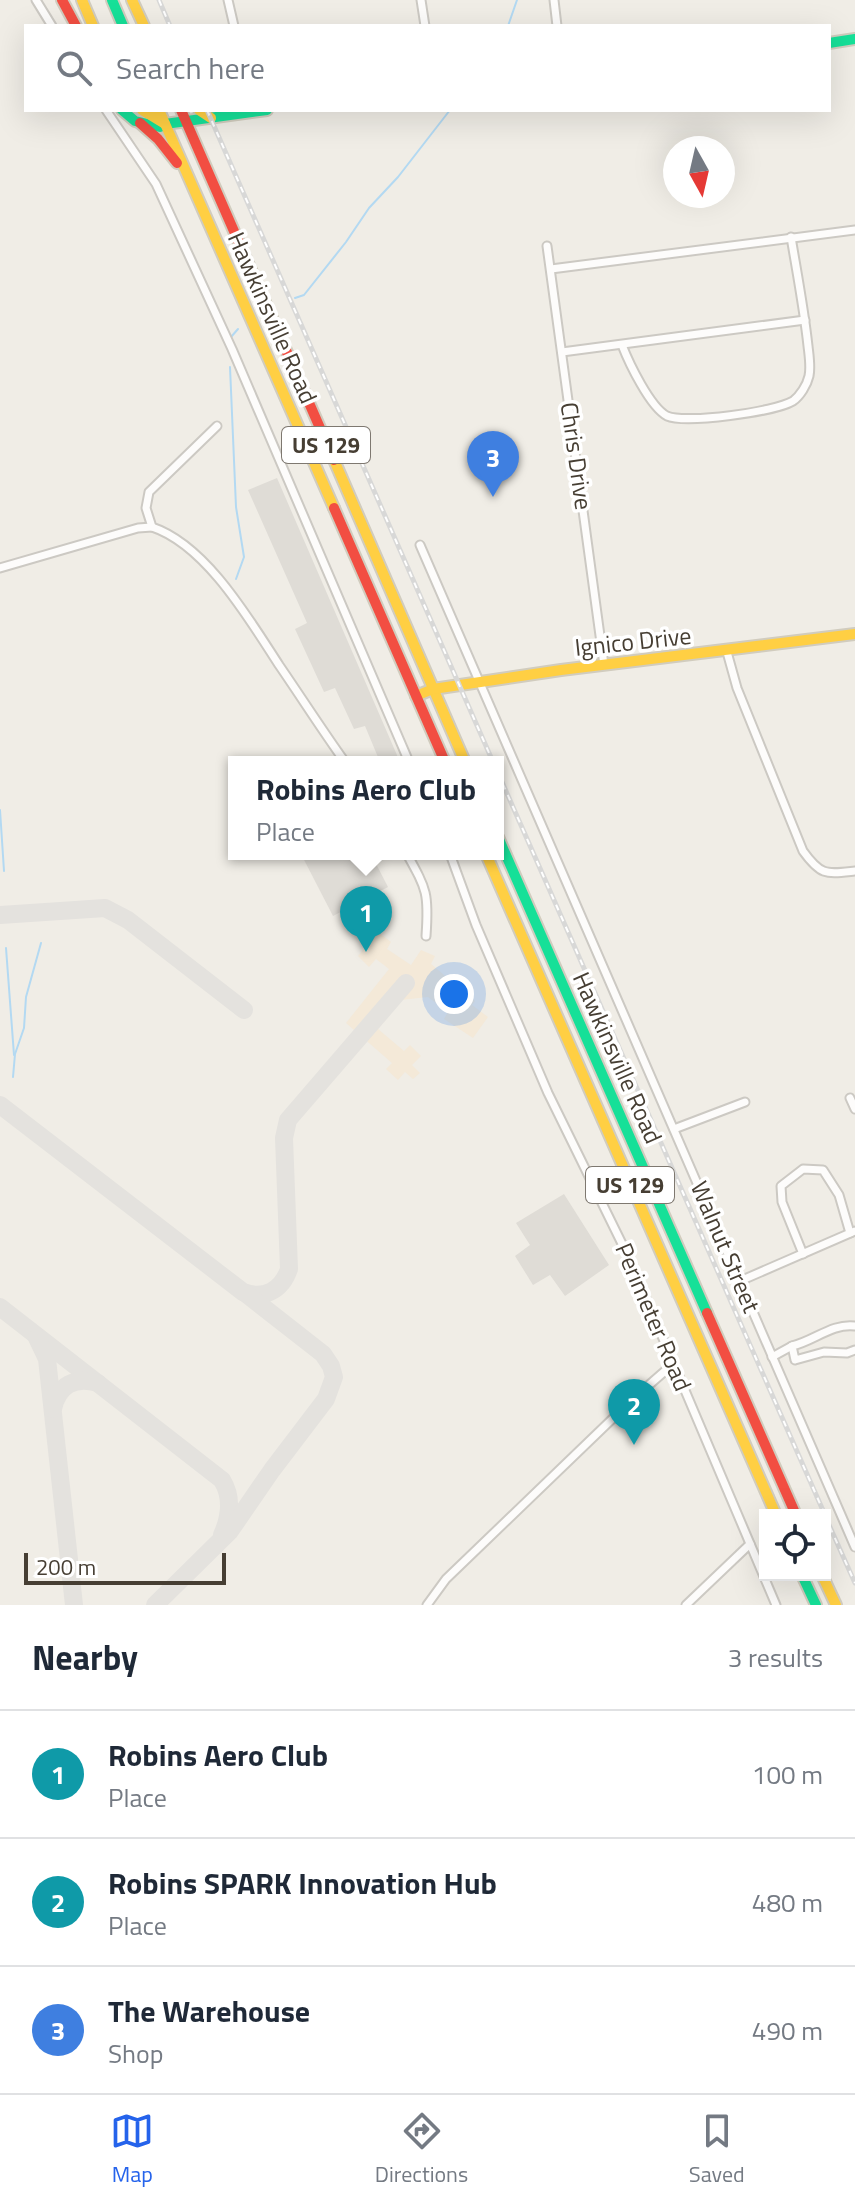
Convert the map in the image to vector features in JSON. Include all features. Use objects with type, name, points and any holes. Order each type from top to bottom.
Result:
[{"type":"main road","points":[[62,0],[75,24]]},
{"type":"main road","points":[[82,0],[92,24]]},
{"type":"main road","points":[[112,0],[122,24]]},
{"type":"main road","points":[[132,0],[143,24]]},
{"type":"main road","points":[[831,43],[855,39]]},
{"type":"main road","points":[[125,112],[158,139],[176,162],[184,166]]},
{"type":"main road","points":[[145,112],[165,124]]},
{"type":"main road","name":"Hawkinsville Road","points":[[160,112],[442,756]]},
{"type":"main road","name":"Hawkinsville Road","points":[[182,112],[462,756]]},
{"type":"main road","points":[[202,112],[211,118]]},
{"type":"main road","points":[[140,123],[160,127],[253,112]]},
{"type":"main road","name":"Ignico Drive","points":[[416,696],[433,689],[855,634]]},
{"type":"main road","name":"Hawkinsville Road","points":[[504,851],[793,1509]]},
{"type":"main road","name":"Hawkinsville Road","points":[[489,860],[773,1509]]},
{"type":"main road","points":[[805,1581],[816,1605]]},
{"type":"main road","points":[[825,1581],[836,1605]]},
{"type":"street","points":[[36,0],[51,24]]},
{"type":"street","points":[[228,0],[234,24]]},
{"type":"street","points":[[421,0],[425,24]]},
{"type":"street","points":[[554,0],[557,24]]},
{"type":"street","points":[[107,112],[156,184],[241,370],[406,756]]},
{"type":"street","points":[[551,269],[855,230]]},
{"type":"street","points":[[622,345],[653,402],[665,415],[679,419],[757,412],[794,401],[810,375],[805,320],[791,237]]},
{"type":"street","name":"Chris Drive","points":[[547,246],[604,665]]},
{"type":"street","points":[[562,352],[805,320]]},
{"type":"street","points":[[152,527],[146,508],[149,492],[217,426]]},
{"type":"street","points":[[0,568],[138,528],[152,527],[169,535],[185,546],[227,587],[341,756]]},
{"type":"street","name":"Walnut Street","points":[[420,545],[855,1547]]},
{"type":"street","points":[[727,652],[737,688],[803,851],[815,868],[826,874],[855,871]]},
{"type":"street","points":[[410,860],[425,887],[426,936]]},
{"type":"street","name":"Perimeter Road","points":[[452,860],[476,925],[548,1093],[628,1256],[776,1605]]},
{"type":"street","points":[[850,1098],[855,1109]]},
{"type":"street","points":[[674,1129],[745,1102]]},
{"type":"street","points":[[740,1281],[803,1254],[853,1232],[839,1195],[823,1170],[803,1169],[781,1186],[782,1202],[803,1254]]},
{"type":"street","points":[[772,1357],[834,1327],[855,1326]]},
{"type":"street","points":[[792,1346],[795,1360],[824,1352],[847,1353],[855,1350]]},
{"type":"street","points":[[427,1605],[457,1569],[624,1407],[673,1364]]},
{"type":"street","points":[[686,1605],[750,1544]]},
{"type":"shaded area","points":[[277,478],[397,756],[378,756],[365,726],[354,729],[335,688],[324,692],[295,629],[307,623],[248,490]]},
{"type":"shaded area","points":[[304,860],[374,860],[388,887],[333,916]]},
{"type":"shaded area","points":[[378,932],[391,942],[387,949],[411,965],[421,950],[435,956],[431,964],[475,1001],[472,1005],[488,1017],[473,1038],[444,1019],[448,1012],[428,997],[401,1000],[378,1029],[404,1051],[410,1045],[421,1056],[412,1065],[420,1073],[413,1079],[405,1072],[398,1080],[386,1069],[392,1063],[346,1023],[389,969],[376,959],[369,967],[358,956]]},
{"type":"shaded area","points":[[564,1194],[609,1265],[565,1296],[550,1275],[533,1285],[515,1256],[530,1245],[516,1223]]},
{"type":"waterway","points":[[509,24],[517,0]]},
{"type":"waterway","points":[[295,298],[304,295],[369,208],[398,177],[448,112]]},
{"type":"waterway","points":[[231,337],[238,329]]},
{"type":"waterway","points":[[230,367],[236,507],[244,557],[236,579]]},
{"type":"waterway","points":[[0,810],[4,871]]},
{"type":"waterway","points":[[13,1077],[15,1054],[24,1028],[26,997],[41,943]]},
{"type":"waterway","points":[[6,948],[14,1055]]},
{"type":"taxiway","points":[[0,915],[105,908],[128,920],[244,1010]]},
{"type":"taxiway","points":[[0,1105],[243,1292],[265,1294],[282,1283],[289,1269],[284,1138],[288,1120],[406,983]]},
{"type":"taxiway","points":[[155,1605],[230,1531],[326,1399],[334,1377],[323,1354],[245,1293]]},
{"type":"taxiway","points":[[0,1307],[222,1480],[228,1494],[229,1508],[222,1535]]},
{"type":"taxiway","points":[[37,1338],[47,1359],[74,1605]]},
{"type":"taxiway","points":[[53,1409],[59,1394],[69,1384],[82,1381],[98,1383]]},
{"type":"railway","points":[[159,0],[169,24]]},
{"type":"railway","points":[[208,112],[490,756]]},
{"type":"railway","points":[[504,787],[822,1509]]},
{"type":"railway","points":[[831,1529],[855,1583]]},
{"type":"traffic: fast","points":[[112,0],[122,24]]},
{"type":"traffic: fast","points":[[831,43],[855,39]]},
{"type":"traffic: fast","points":[[124,112],[135,121],[160,127],[252,112]]},
{"type":"traffic: fast","points":[[504,851],[707,1313]]},
{"type":"traffic: fast","points":[[805,1581],[816,1605]]},
{"type":"traffic: slow","points":[[82,0],[92,24]]},
{"type":"traffic: slow","points":[[132,0],[143,24]]},
{"type":"traffic: slow","points":[[145,112],[165,124]]},
{"type":"traffic: slow","points":[[160,112],[334,508]]},
{"type":"traffic: slow","points":[[202,112],[211,118]]},
{"type":"traffic: slow","points":[[334,460],[462,756]]},
{"type":"traffic: slow","points":[[416,696],[433,689],[561,670],[855,634]]},
{"type":"traffic: slow","points":[[489,860],[773,1509]]},
{"type":"traffic: slow","points":[[825,1581],[836,1605]]},
{"type":"traffic: jam","points":[[62,0],[75,24]]},
{"type":"traffic: jam","points":[[182,112],[334,460]]},
{"type":"traffic: jam","points":[[140,123],[177,163]]},
{"type":"traffic: jam","points":[[334,508],[442,756]]},
{"type":"traffic: jam","points":[[707,1313],[793,1509]]},
{"type":"place","name":"The Warehouse","points":[[493,497]]},
{"type":"place","name":"Robins Aero Club","points":[[366,952]]},
{"type":"place","name":"Robins SPARK Innovation Hub","points":[[634,1445]]}]
